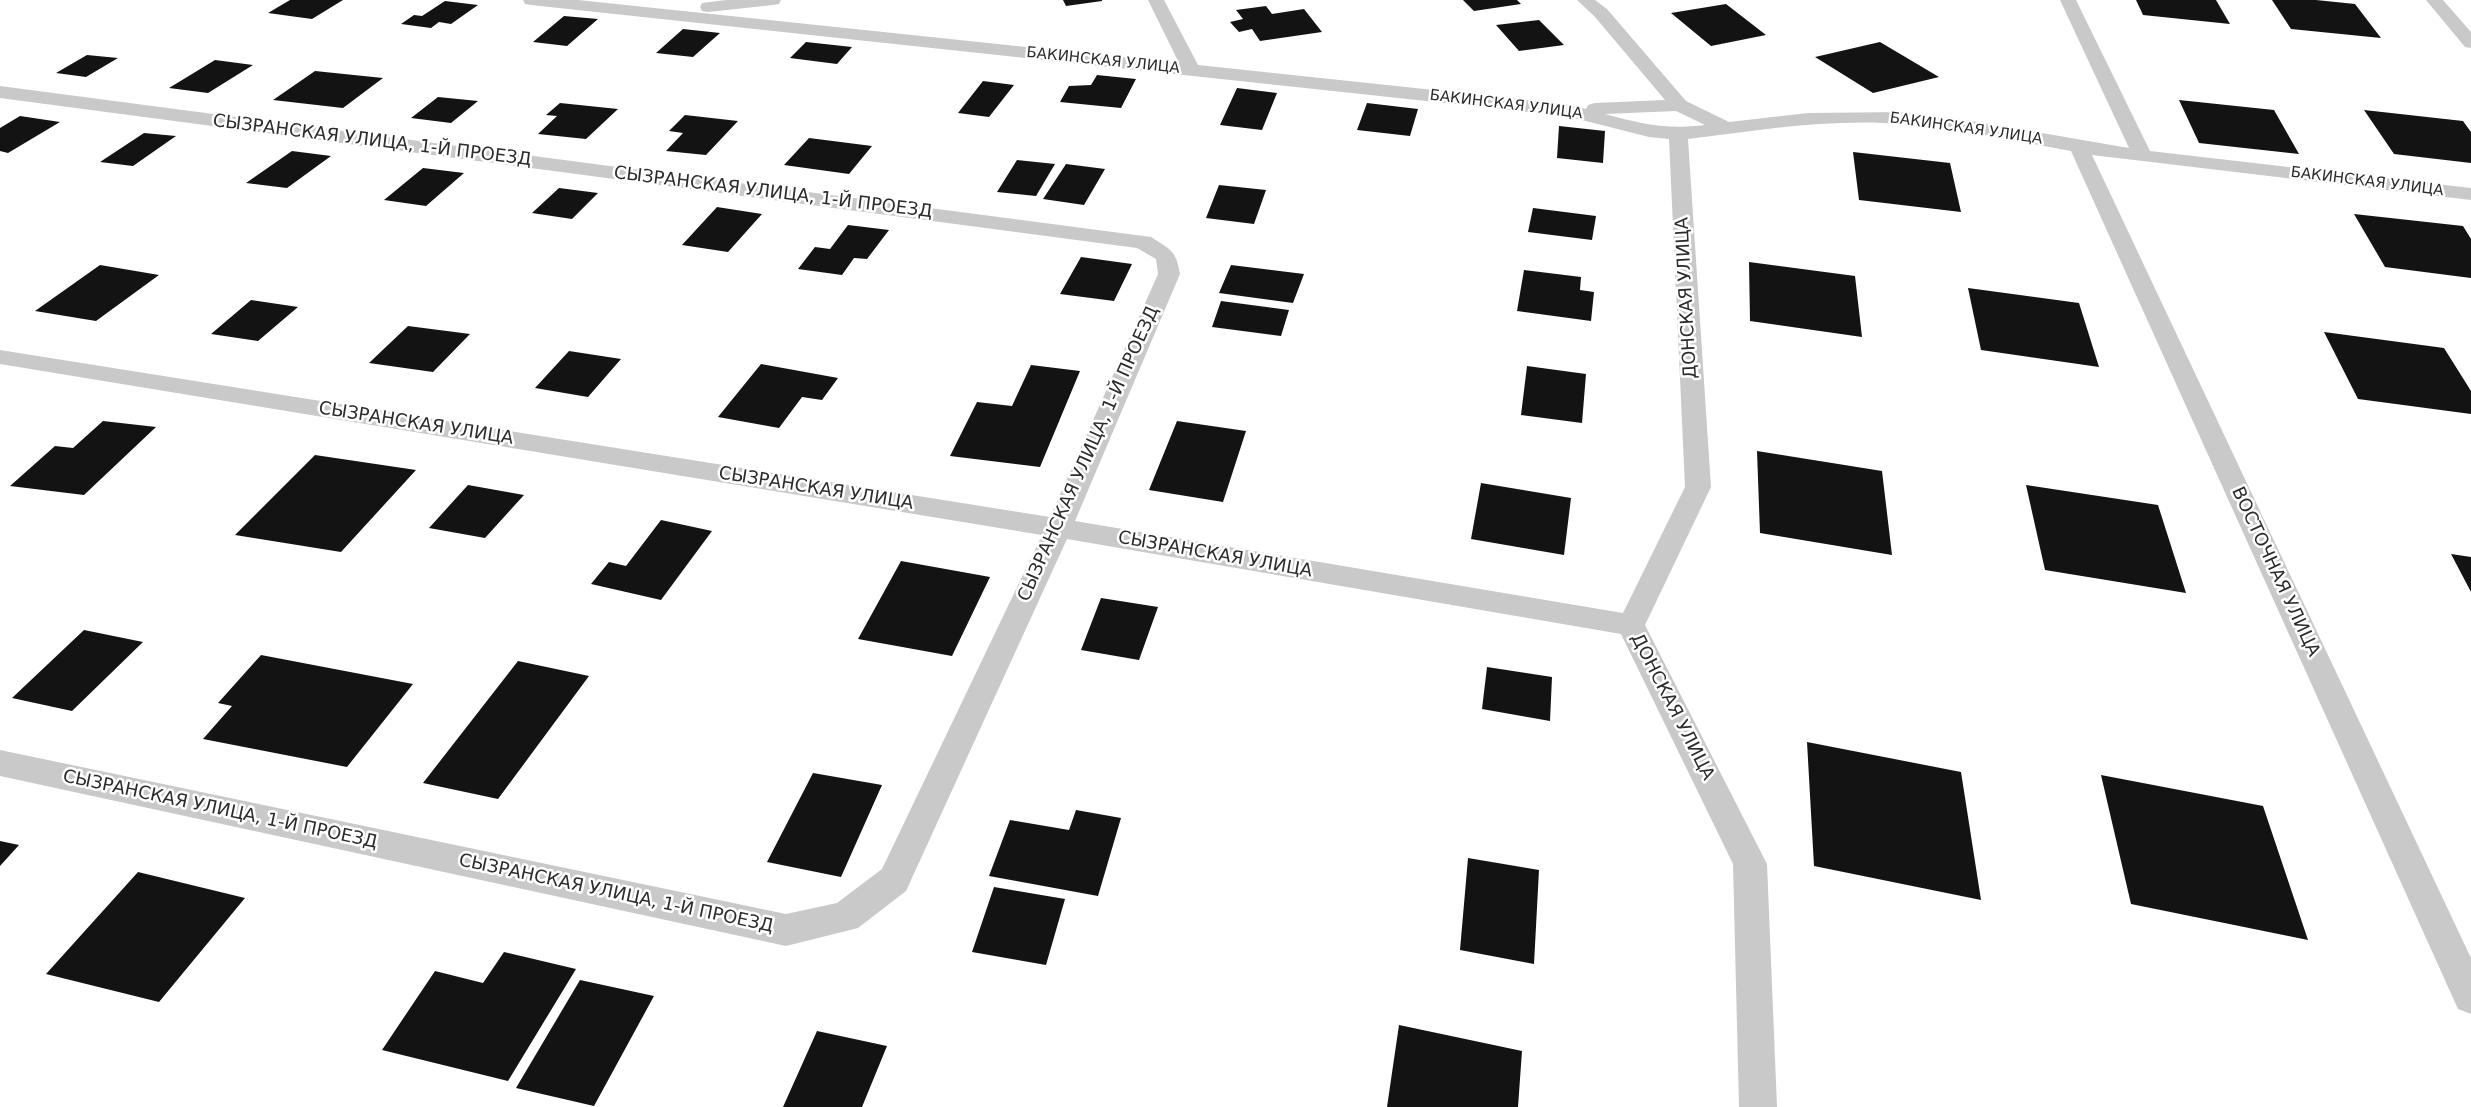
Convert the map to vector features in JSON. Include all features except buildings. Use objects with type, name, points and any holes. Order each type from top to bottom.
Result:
[{"type":"street","name":"БАКИНСКАЯ УЛИЦА","points":[[531,0],[1566,110],[1649,131],[1678,134],[1808,118],[1903,118],[1972,127],[2079,147],[2143,156],[2471,194]]},
{"type":"street","name":"БАКИНСКАЯ УЛИЦА","points":[[657,13],[773,0]]},
{"type":"street","points":[[1156,0],[1192,71]]},
{"type":"street","points":[[1585,0],[1601,13],[1679,105],[1726,128]]},
{"type":"street","points":[[2068,0],[2143,156]]},
{"type":"street","points":[[2434,0],[2471,43]]},
{"type":"street","name":"СЫЗРАНСКАЯ УЛИЦА, 1-Й ПРОЕЗД","points":[[0,92],[1143,242],[1166,256],[1169,274],[1059,528],[894,880],[846,917],[786,930],[0,763]]},
{"type":"street","points":[[1566,110],[1679,105]]},
{"type":"street","name":"ДОНСКАЯ УЛИЦА","points":[[1678,134],[1698,488],[1631,625],[1750,864],[1758,1107]]},
{"type":"street","name":"ВОСТОЧНАЯ УЛИЦА","points":[[2079,147],[2471,997]]},
{"type":"street","name":"СЫЗРАНСКАЯ УЛИЦА","points":[[0,356],[1059,528],[1631,625]]}]
